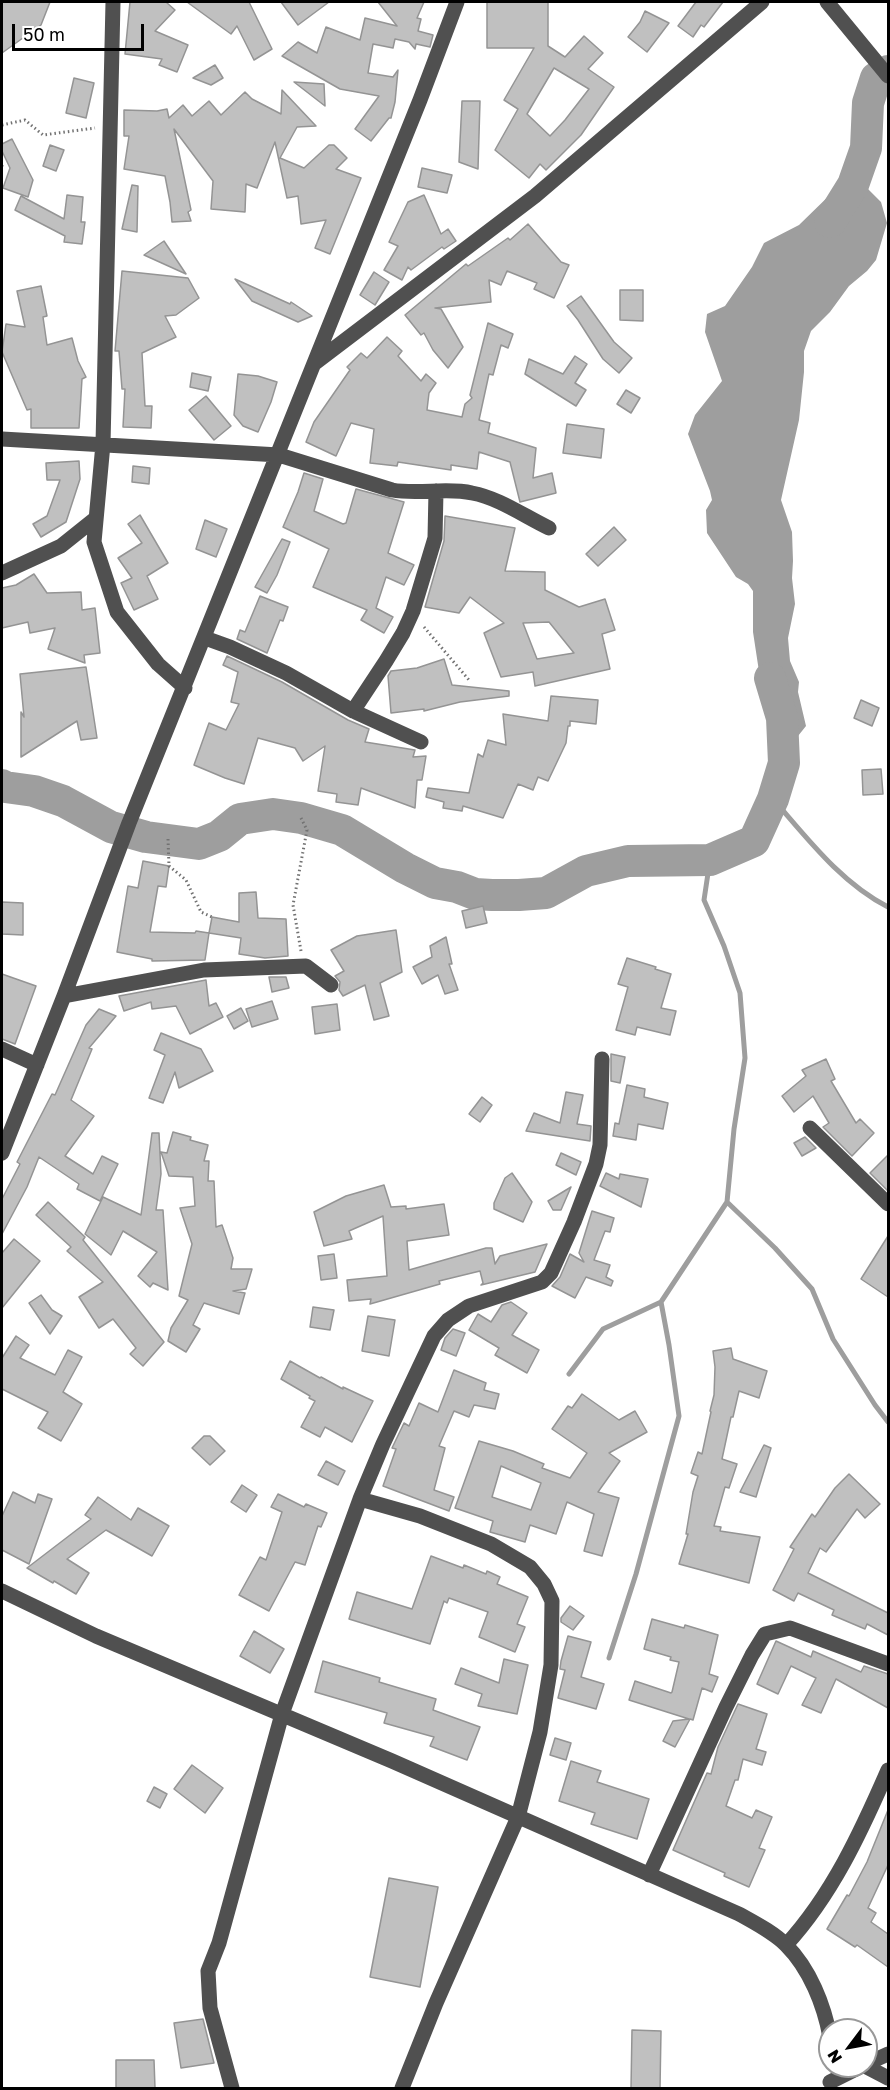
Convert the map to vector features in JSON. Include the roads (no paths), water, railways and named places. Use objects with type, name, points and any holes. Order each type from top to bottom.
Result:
[{"type":"street","points":[[113,2],[103,444],[94,542],[117,612],[158,664],[185,688]]},
{"type":"street","points":[[2,1153],[7,1122],[37,1065],[129,824],[458,2]]},
{"type":"street","points":[[315,363],[535,196],[762,2]]},
{"type":"street","points":[[827,2],[888,76]]},
{"type":"street","points":[[2,439],[279,454],[392,490],[409,493],[436,491],[472,493],[490,498],[549,528]]},
{"type":"street","points":[[352,711],[386,661],[413,611],[435,538],[436,491]]},
{"type":"street","points":[[2,573],[61,546],[96,518]]},
{"type":"street","points":[[205,638],[286,673],[352,711],[421,742]]},
{"type":"street","points":[[64,996],[204,970],[306,966],[331,985]]},
{"type":"street","points":[[2,1049],[37,1065]]},
{"type":"street","points":[[232,2088],[210,2008],[208,1971],[222,1932],[282,1714],[360,1499],[434,1336],[448,1320],[469,1306],[542,1282],[551,1273],[596,1164],[600,1145],[602,1059]]},
{"type":"street","points":[[810,1128],[888,1204]]},
{"type":"street","points":[[360,1499],[420,1516],[491,1544],[530,1567],[544,1584],[552,1601],[551,1665],[540,1732],[518,1817],[440,1992],[402,2088]]},
{"type":"street","points":[[2,1591],[140,1655],[282,1714],[739,1914],[786,1946],[806,1972],[826,2018]]},
{"type":"street","points":[[649,1875],[726,1707],[765,1634],[790,1628],[888,1664]]},
{"type":"street","points":[[786,1946],[810,1918],[833,1883],[867,1818],[888,1770]]},
{"type":"waterway","points":[[830,222],[853,185],[866,148],[868,103],[876,78],[888,71]]},
{"type":"waterway","points":[[2,785],[34,791],[63,801],[111,827],[146,837],[199,844],[219,836],[240,819],[273,814],[301,818],[342,830],[405,868],[435,883],[457,887],[475,894],[546,893],[586,871],[628,861],[710,860],[754,841],[773,799],[784,763],[782,718],[770,678]]},
{"type":"waterway","points":[[773,799],[840,873],[888,907]]},
{"type":"waterway","points":[[710,860],[704,900],[724,946],[740,993],[745,1058],[734,1129],[727,1202],[775,1248],[812,1289],[833,1339],[888,1422]]},
{"type":"waterway","points":[[609,1658],[636,1574],[679,1416],[661,1302],[727,1202]]},
{"type":"waterway","points":[[569,1374],[603,1329],[661,1302]]}]
